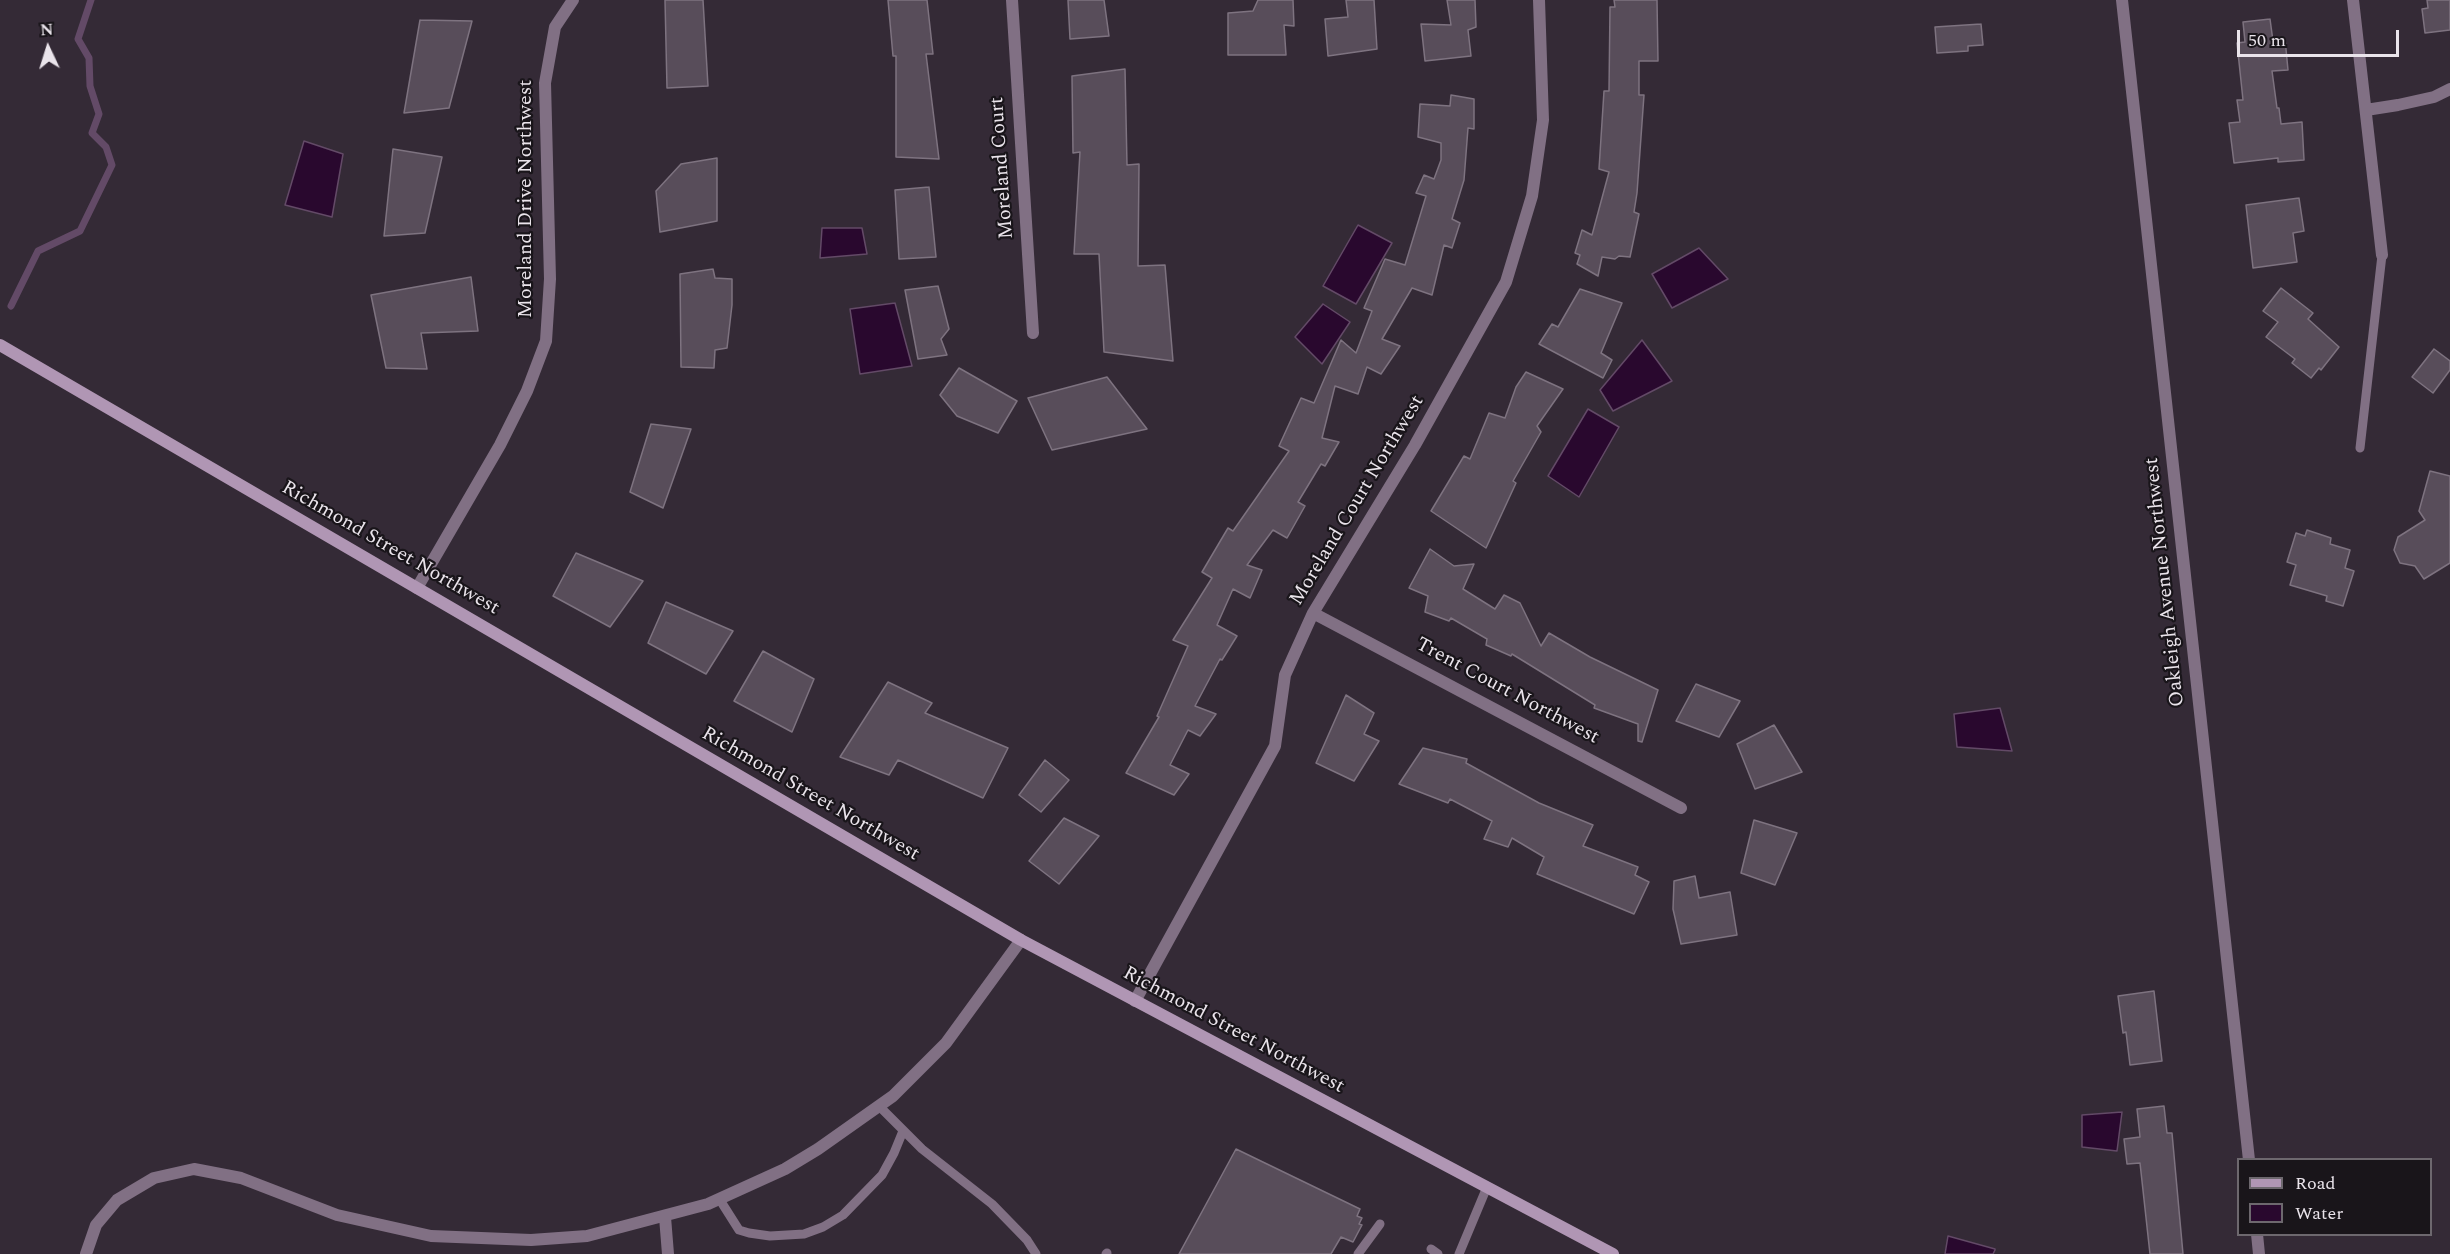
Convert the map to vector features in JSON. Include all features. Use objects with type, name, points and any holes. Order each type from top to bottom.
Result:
[{"type":"street","name":"Moreland Drive Northwest","points":[[417,588],[500,445],[527,391],[546,341],[550,279],[544,83],[555,27],[573,0]]},
{"type":"street","name":"Moreland Court","points":[[1012,0],[1033,333]]},
{"type":"street","name":"Moreland Court Northwest","points":[[1135,1001],[1275,746],[1285,675],[1313,612],[1415,445],[1506,282],[1532,196],[1542,120],[1539,0]]},
{"type":"street","name":"Oakleigh Avenue Northwest","points":[[2122,0],[2249,1158]]},
{"type":"street","points":[[2353,0],[2382,255]]},
{"type":"street","points":[[2366,110],[2434,97],[2450,89]]},
{"type":"street","name":"Richmond Street Northwest","points":[[0,345],[1020,940],[1613,1254]]},
{"type":"street","name":"Trent Court Northwest","points":[[1313,612],[1681,808]]},
{"type":"street","points":[[86,1254],[96,1225],[117,1200],[154,1178],[194,1169],[241,1178],[337,1215],[431,1236],[531,1240],[587,1236],[720,1200],[785,1169],[818,1149],[893,1096],[946,1043],[1020,940]]},
{"type":"street","points":[[664,1217],[668,1254]]},
{"type":"street","points":[[2257,1236],[2259,1254]]},
{"type":"lane","points":[[2360,448],[2382,255]]},
{"type":"lane","points":[[879,1106],[903,1131],[992,1204],[1027,1240],[1036,1254]]},
{"type":"lane","points":[[720,1200],[739,1230],[749,1233],[770,1236],[804,1234],[823,1227],[843,1215],[882,1175],[903,1131]]},
{"type":"lane","points":[[1459,1254],[1487,1187]]},
{"type":"lane","points":[[1358,1254],[1380,1224]]},
{"type":"water","points":[[304,141],[343,154],[332,217],[285,205]]},
{"type":"water","points":[[1358,225],[1392,243],[1356,304],[1323,286]]},
{"type":"water","points":[[822,228],[862,228],[867,254],[820,258]]},
{"type":"water","points":[[1699,248],[1728,279],[1672,308],[1652,274]]},
{"type":"water","points":[[895,303],[912,366],[860,374],[850,309]]},
{"type":"water","points":[[1323,304],[1350,322],[1322,364],[1295,337]]},
{"type":"water","points":[[1642,340],[1672,381],[1613,411],[1600,390]]},
{"type":"water","points":[[1588,409],[1619,427],[1579,497],[1548,476]]},
{"type":"water","points":[[2000,708],[2012,751],[1957,747],[1954,714]]},
{"type":"water","points":[[2122,1112],[2117,1151],[2082,1147],[2082,1115]]},
{"type":"water","points":[[1948,1236],[1995,1250],[1993,1254],[1945,1254]]},
{"type":"building","points":[[665,0],[703,0],[708,86],[667,88]]},
{"type":"building","points":[[888,0],[927,0],[933,54],[926,54],[939,159],[896,157],[896,56],[893,56]]},
{"type":"building","points":[[1068,0],[1104,0],[1109,36],[1070,39]]},
{"type":"building","points":[[1258,0],[1293,0],[1294,26],[1284,25],[1286,55],[1228,55],[1228,13],[1253,11]]},
{"type":"building","points":[[1346,0],[1374,0],[1377,49],[1328,56],[1325,19],[1348,17]]},
{"type":"building","points":[[1447,0],[1475,0],[1476,27],[1468,30],[1471,56],[1425,61],[1421,24],[1451,25]]},
{"type":"building","points":[[1614,0],[1657,0],[1658,61],[1639,61],[1639,95],[1644,95],[1634,212],[1639,214],[1630,257],[1619,256],[1615,259],[1602,257],[1598,276],[1577,264],[1580,255],[1575,253],[1582,230],[1592,235],[1609,172],[1599,169],[1604,91],[1609,91],[1610,7],[1615,7]]},
{"type":"building","points":[[2427,0],[2450,0],[2450,30],[2425,33],[2422,9],[2428,8]]},
{"type":"building","points":[[2270,19],[2273,41],[2285,39],[2288,70],[2272,71],[2277,108],[2279,108],[2281,124],[2302,122],[2304,160],[2278,162],[2278,158],[2234,163],[2229,123],[2240,122],[2237,100],[2243,100],[2237,43],[2245,42],[2243,22]]},
{"type":"building","points":[[420,20],[472,21],[449,108],[404,113]]},
{"type":"building","points":[[1981,24],[1983,45],[1968,46],[1968,51],[1937,53],[1935,27]]},
{"type":"building","points":[[1125,69],[1127,165],[1139,164],[1138,266],[1165,265],[1173,361],[1104,352],[1099,254],[1074,254],[1080,152],[1073,153],[1072,76]]},
{"type":"building","points":[[1451,95],[1474,99],[1474,129],[1468,128],[1464,180],[1452,219],[1460,223],[1452,248],[1444,245],[1432,295],[1412,288],[1382,339],[1400,346],[1381,374],[1367,367],[1358,394],[1335,386],[1322,438],[1339,442],[1325,466],[1321,464],[1298,502],[1305,506],[1287,538],[1273,530],[1247,565],[1262,570],[1250,598],[1233,589],[1217,625],[1237,636],[1222,660],[1220,659],[1195,706],[1216,714],[1200,736],[1188,730],[1170,765],[1189,774],[1174,795],[1126,773],[1159,717],[1157,716],[1188,646],[1173,640],[1212,578],[1202,572],[1228,528],[1233,531],[1289,451],[1279,446],[1301,398],[1314,403],[1341,340],[1356,353],[1372,311],[1364,308],[1385,259],[1405,265],[1426,196],[1416,193],[1424,175],[1434,179],[1441,160],[1441,143],[1418,137],[1420,104],[1450,106]]},
{"type":"building","points":[[393,149],[442,157],[425,233],[384,236]]},
{"type":"building","points":[[717,158],[717,221],[660,232],[656,191],[681,164]]},
{"type":"building","points":[[929,187],[936,257],[899,259],[895,190]]},
{"type":"building","points":[[2299,198],[2304,231],[2293,233],[2297,262],[2253,268],[2246,205]]},
{"type":"building","points":[[713,269],[715,278],[732,279],[732,305],[727,348],[715,350],[714,368],[681,367],[680,274]]},
{"type":"building","points":[[471,277],[478,331],[421,333],[427,369],[386,368],[371,295]]},
{"type":"building","points":[[938,286],[949,329],[941,339],[947,355],[918,359],[905,290]]},
{"type":"building","points":[[2281,288],[2313,313],[2308,319],[2339,347],[2321,370],[2319,368],[2311,378],[2292,363],[2295,359],[2266,337],[2278,322],[2263,311]]},
{"type":"building","points":[[1580,289],[1622,303],[1601,353],[1612,360],[1603,378],[1539,344],[1552,324],[1558,327]]},
{"type":"building","points":[[2434,349],[2450,361],[2450,370],[2433,393],[2412,377]]},
{"type":"building","points":[[959,368],[1017,401],[998,433],[957,416],[940,395]]},
{"type":"building","points":[[1526,372],[1563,389],[1537,426],[1541,432],[1513,481],[1516,483],[1486,548],[1431,511],[1464,456],[1470,459],[1489,413],[1505,418],[1516,387]]},
{"type":"building","points":[[1107,377],[1147,429],[1052,450],[1028,398]]},
{"type":"building","points":[[651,424],[691,429],[663,508],[630,492]]},
{"type":"building","points":[[2430,471],[2450,476],[2450,563],[2424,579],[2415,566],[2400,563],[2394,550],[2398,537],[2425,520],[2419,511]]},
{"type":"building","points":[[2307,530],[2331,538],[2330,544],[2350,550],[2345,568],[2354,571],[2343,606],[2326,601],[2327,596],[2290,585],[2296,565],[2287,562],[2296,533],[2305,536]]},
{"type":"building","points":[[1430,549],[1454,566],[1474,564],[1463,589],[1495,609],[1504,595],[1520,603],[1541,646],[1549,633],[1590,657],[1658,690],[1642,742],[1638,741],[1638,724],[1594,708],[1595,705],[1512,654],[1511,656],[1486,645],[1487,639],[1451,618],[1449,621],[1425,612],[1428,596],[1409,588]]},
{"type":"building","points":[[576,553],[643,581],[610,627],[553,596]]},
{"type":"building","points":[[666,602],[733,631],[706,674],[648,643]]},
{"type":"building","points":[[763,651],[814,679],[792,732],[734,701]]},
{"type":"building","points":[[888,682],[932,703],[925,713],[1008,748],[983,798],[898,760],[889,775],[840,757]]},
{"type":"building","points":[[1696,684],[1740,701],[1719,737],[1676,721]]},
{"type":"building","points":[[1346,695],[1374,713],[1364,734],[1379,741],[1354,781],[1316,763]]},
{"type":"building","points":[[1774,725],[1802,772],[1755,789],[1737,744]]},
{"type":"building","points":[[1423,748],[1467,759],[1466,763],[1539,803],[1593,825],[1583,846],[1638,867],[1635,875],[1649,882],[1634,914],[1537,874],[1544,857],[1512,838],[1508,847],[1484,839],[1492,821],[1450,799],[1448,803],[1399,784]]},
{"type":"building","points":[[1045,760],[1069,780],[1041,812],[1019,795]]},
{"type":"building","points":[[1064,818],[1099,836],[1059,884],[1029,861]]},
{"type":"building","points":[[1754,820],[1797,833],[1775,885],[1741,873]]},
{"type":"building","points":[[1695,876],[1699,898],[1730,892],[1737,935],[1681,944],[1673,909],[1674,881]]},
{"type":"building","points":[[2154,991],[2162,1061],[2130,1065],[2118,996]]},
{"type":"building","points":[[2164,1106],[2167,1133],[2172,1133],[2183,1254],[2150,1254],[2140,1163],[2127,1164],[2124,1139],[2140,1137],[2137,1109]]},
{"type":"building","points":[[1236,1149],[1360,1209],[1357,1216],[1362,1218],[1359,1224],[1362,1225],[1353,1242],[1341,1237],[1331,1254],[1179,1254]]},
{"type":"waterway","points":[[11,306],[38,251],[80,231],[112,165],[106,147],[92,133],[99,114],[90,86],[89,58],[78,39],[91,0]]}]
